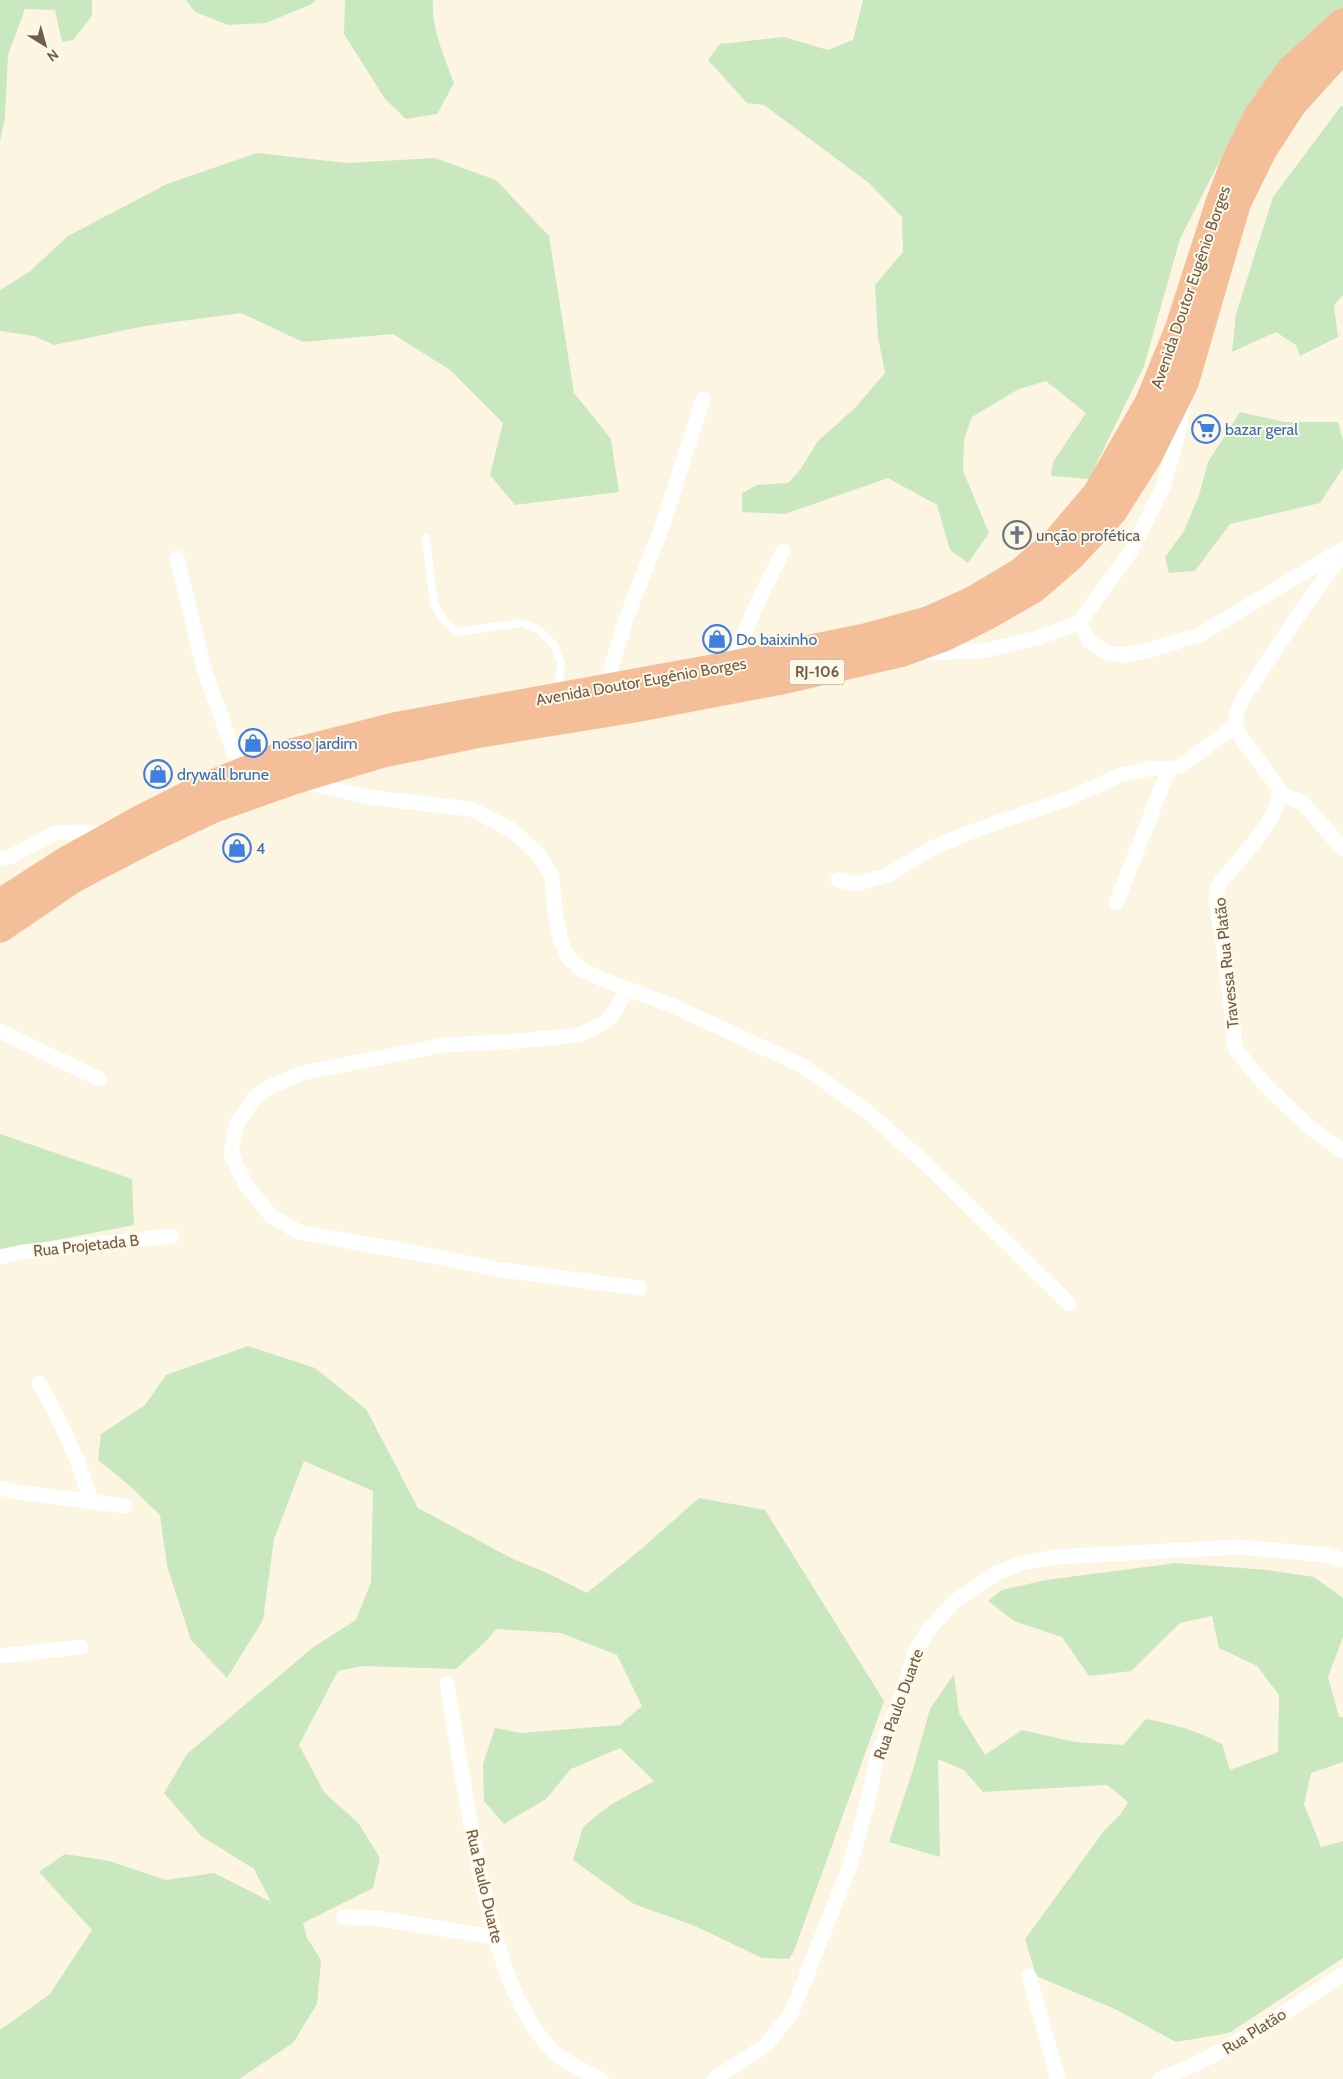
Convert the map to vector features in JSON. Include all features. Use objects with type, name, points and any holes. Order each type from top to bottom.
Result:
[{"type":"highway","name":"Avenida Doutor Eugênio Borges","points":[[0,903],[110,835],[202,788],[285,754],[396,726],[731,665],[867,637],[928,620],[973,600],[1020,572],[1057,540],[1096,494],[1149,402],[1179,328],[1234,164],[1258,115],[1290,70],[1343,22]]},
{"type":"highway","name":"Avenida Doutor Eugênio Borges","points":[[0,929],[75,878],[148,840],[213,809],[295,780],[381,754],[468,736],[632,709],[901,653],[945,637],[1034,589],[1070,558],[1113,512],[1149,455],[1184,382],[1237,203],[1262,152],[1293,104],[1330,62],[1343,52]]},
{"type":"street","points":[[901,653],[982,651],[1034,639],[1079,622],[1131,551],[1163,487],[1180,427],[1184,382]]},
{"type":"street","points":[[605,688],[626,619],[662,526],[703,399]]},
{"type":"street","points":[[1079,622],[1091,643],[1108,653],[1123,655],[1146,651],[1199,635],[1343,549]]},
{"type":"street","points":[[731,665],[759,599],[783,551]]},
{"type":"street","points":[[1343,553],[1297,616],[1243,698],[1236,715],[1236,725],[1240,736],[1278,787],[1280,793],[1303,803],[1343,849]]},
{"type":"street","points":[[177,558],[204,669],[241,772]]},
{"type":"street","points":[[838,880],[856,884],[888,875],[932,848],[974,831],[1067,799],[1121,775],[1153,768],[1169,769],[1181,766],[1236,725]]},
{"type":"street","points":[[1116,903],[1169,769]]},
{"type":"street","points":[[295,780],[367,797],[471,809],[512,830],[540,856],[552,876],[555,912],[561,941],[568,956],[582,970],[671,1005],[801,1065],[868,1112],[925,1163],[1069,1304]]},
{"type":"street","name":"Travessa Rua Platão","points":[[1280,793],[1276,808],[1269,822],[1217,888],[1217,906],[1230,993],[1234,1041],[1241,1058],[1264,1084],[1309,1127],[1343,1151]]},
{"type":"street","points":[[0,859],[12,856],[55,833],[80,832],[110,835]]},
{"type":"street","points":[[627,989],[612,1016],[604,1024],[579,1035],[444,1045],[302,1072],[267,1088],[254,1098],[236,1125],[231,1154],[246,1185],[271,1216],[298,1232],[501,1270],[640,1288]]},
{"type":"street","points":[[0,1031],[99,1079]]},
{"type":"street","name":"Rua Projetada B","points":[[0,1257],[23,1252],[172,1236]]},
{"type":"street","points":[[39,1382],[66,1432],[81,1468],[91,1502]]},
{"type":"street","points":[[0,1488],[125,1506]]},
{"type":"street","name":"Rua Paulo Duarte","points":[[714,2079],[765,2046],[792,2012],[848,1871],[868,1805],[878,1757],[902,1697],[915,1652],[929,1629],[954,1602],[997,1573],[1022,1562],[1054,1557],[1239,1547],[1327,1555],[1343,1560]]},
{"type":"street","points":[[0,1656],[81,1647]]},
{"type":"street","name":"Rua Paulo Duarte","points":[[447,1684],[462,1778],[494,1937],[512,1983],[531,2023],[556,2054],[601,2079]]},
{"type":"street","points":[[344,1917],[375,1918],[494,1937]]},
{"type":"street","name":"Rua Platão","points":[[1160,2079],[1232,2046],[1343,1974]]},
{"type":"street","points":[[1028,1976],[1058,2079]]},
{"type":"lane","points":[[426,538],[434,604],[442,618],[456,632],[522,623],[539,630],[554,645],[561,663],[557,696]]},
{"type":"green space","points":[[0,0],[92,0],[92,16],[73,40],[62,42],[55,10],[25,9],[8,55],[5,117],[0,141]]},
{"type":"green space","points":[[186,0],[315,0],[312,4],[266,23],[228,25],[195,12]]},
{"type":"green space","points":[[345,0],[433,0],[436,32],[454,83],[437,114],[406,119],[385,99],[344,34]]},
{"type":"green space","points":[[863,0],[1343,0],[1343,15],[1231,139],[1180,239],[1144,366],[1089,479],[1051,476],[1053,462],[1086,413],[1046,381],[1019,389],[972,417],[964,439],[963,471],[989,533],[968,563],[950,550],[937,505],[888,478],[785,514],[742,512],[742,493],[757,485],[788,483],[800,470],[818,441],[855,408],[885,373],[878,337],[875,285],[903,252],[902,217],[869,183],[764,105],[747,103],[708,60],[720,44],[784,37],[828,50],[853,40]]},
{"type":"green space","points":[[1341,106],[1343,107],[1343,295],[1334,305],[1338,337],[1300,356],[1296,345],[1276,332],[1232,352],[1236,314],[1273,197]]},
{"type":"green space","points":[[257,153],[347,163],[435,158],[496,180],[549,236],[574,393],[611,439],[619,492],[515,505],[490,475],[503,423],[450,370],[393,334],[303,342],[241,313],[145,326],[54,345],[34,336],[0,331],[0,290],[29,272],[68,236],[167,184]]},
{"type":"green space","points":[[1240,412],[1284,422],[1338,422],[1343,440],[1343,468],[1320,503],[1230,524],[1195,571],[1169,573],[1165,557],[1184,531],[1199,495],[1208,462]]},
{"type":"green space","points":[[0,1134],[132,1179],[134,1225],[0,1251]]},
{"type":"green space","points":[[248,1346],[315,1368],[366,1409],[418,1508],[513,1559],[545,1572],[587,1593],[699,1498],[765,1510],[884,1701],[794,1951],[789,1959],[762,1958],[695,1926],[634,1904],[573,1860],[583,1827],[610,1805],[654,1781],[620,1748],[571,1769],[546,1799],[504,1824],[484,1801],[483,1764],[495,1728],[522,1733],[620,1725],[642,1706],[617,1655],[561,1633],[496,1629],[456,1669],[362,1666],[338,1671],[299,1745],[324,1792],[359,1824],[380,1858],[373,1888],[303,1923],[307,1938],[321,1960],[317,2004],[293,2043],[239,2079],[0,2079],[0,2030],[50,1994],[92,1930],[39,1872],[65,1854],[109,1861],[166,1880],[214,1873],[271,1902],[254,1869],[201,1836],[164,1793],[187,1754],[312,1648],[356,1620],[371,1582],[373,1491],[304,1461],[274,1539],[263,1620],[227,1678],[191,1640],[167,1566],[160,1515],[130,1486],[98,1460],[101,1434],[145,1405],[166,1375]]},
{"type":"green space","points":[[1176,1563],[1267,1570],[1314,1577],[1343,1598],[1343,1637],[1328,1677],[1339,1717],[1343,1717],[1343,1762],[1311,1773],[1304,1804],[1321,1847],[1343,1841],[1343,1958],[1229,2033],[1176,2042],[1117,2010],[1036,1976],[1025,1939],[1104,1831],[1120,1815],[1128,1802],[1107,1785],[983,1792],[964,1770],[938,1759],[940,1857],[889,1842],[912,1773],[930,1709],[954,1674],[959,1713],[985,1755],[1022,1730],[1075,1742],[1123,1745],[1146,1719],[1204,1735],[1222,1744],[1230,1770],[1278,1752],[1279,1695],[1257,1666],[1219,1648],[1212,1616],[1180,1623],[1131,1671],[1089,1676],[1062,1637],[1014,1621],[988,1601],[1002,1590],[1046,1580]]},
{"type":"place","name":"bazar geral","points":[[1206,429]]},
{"type":"place","name":"unção profética","points":[[1017,535]]},
{"type":"place","name":"Do baixinho","points":[[717,639]]},
{"type":"place","name":"nosso jardim","points":[[253,743]]},
{"type":"place","name":"drywall brune","points":[[158,774]]},
{"type":"place","name":"4","points":[[237,848]]}]
